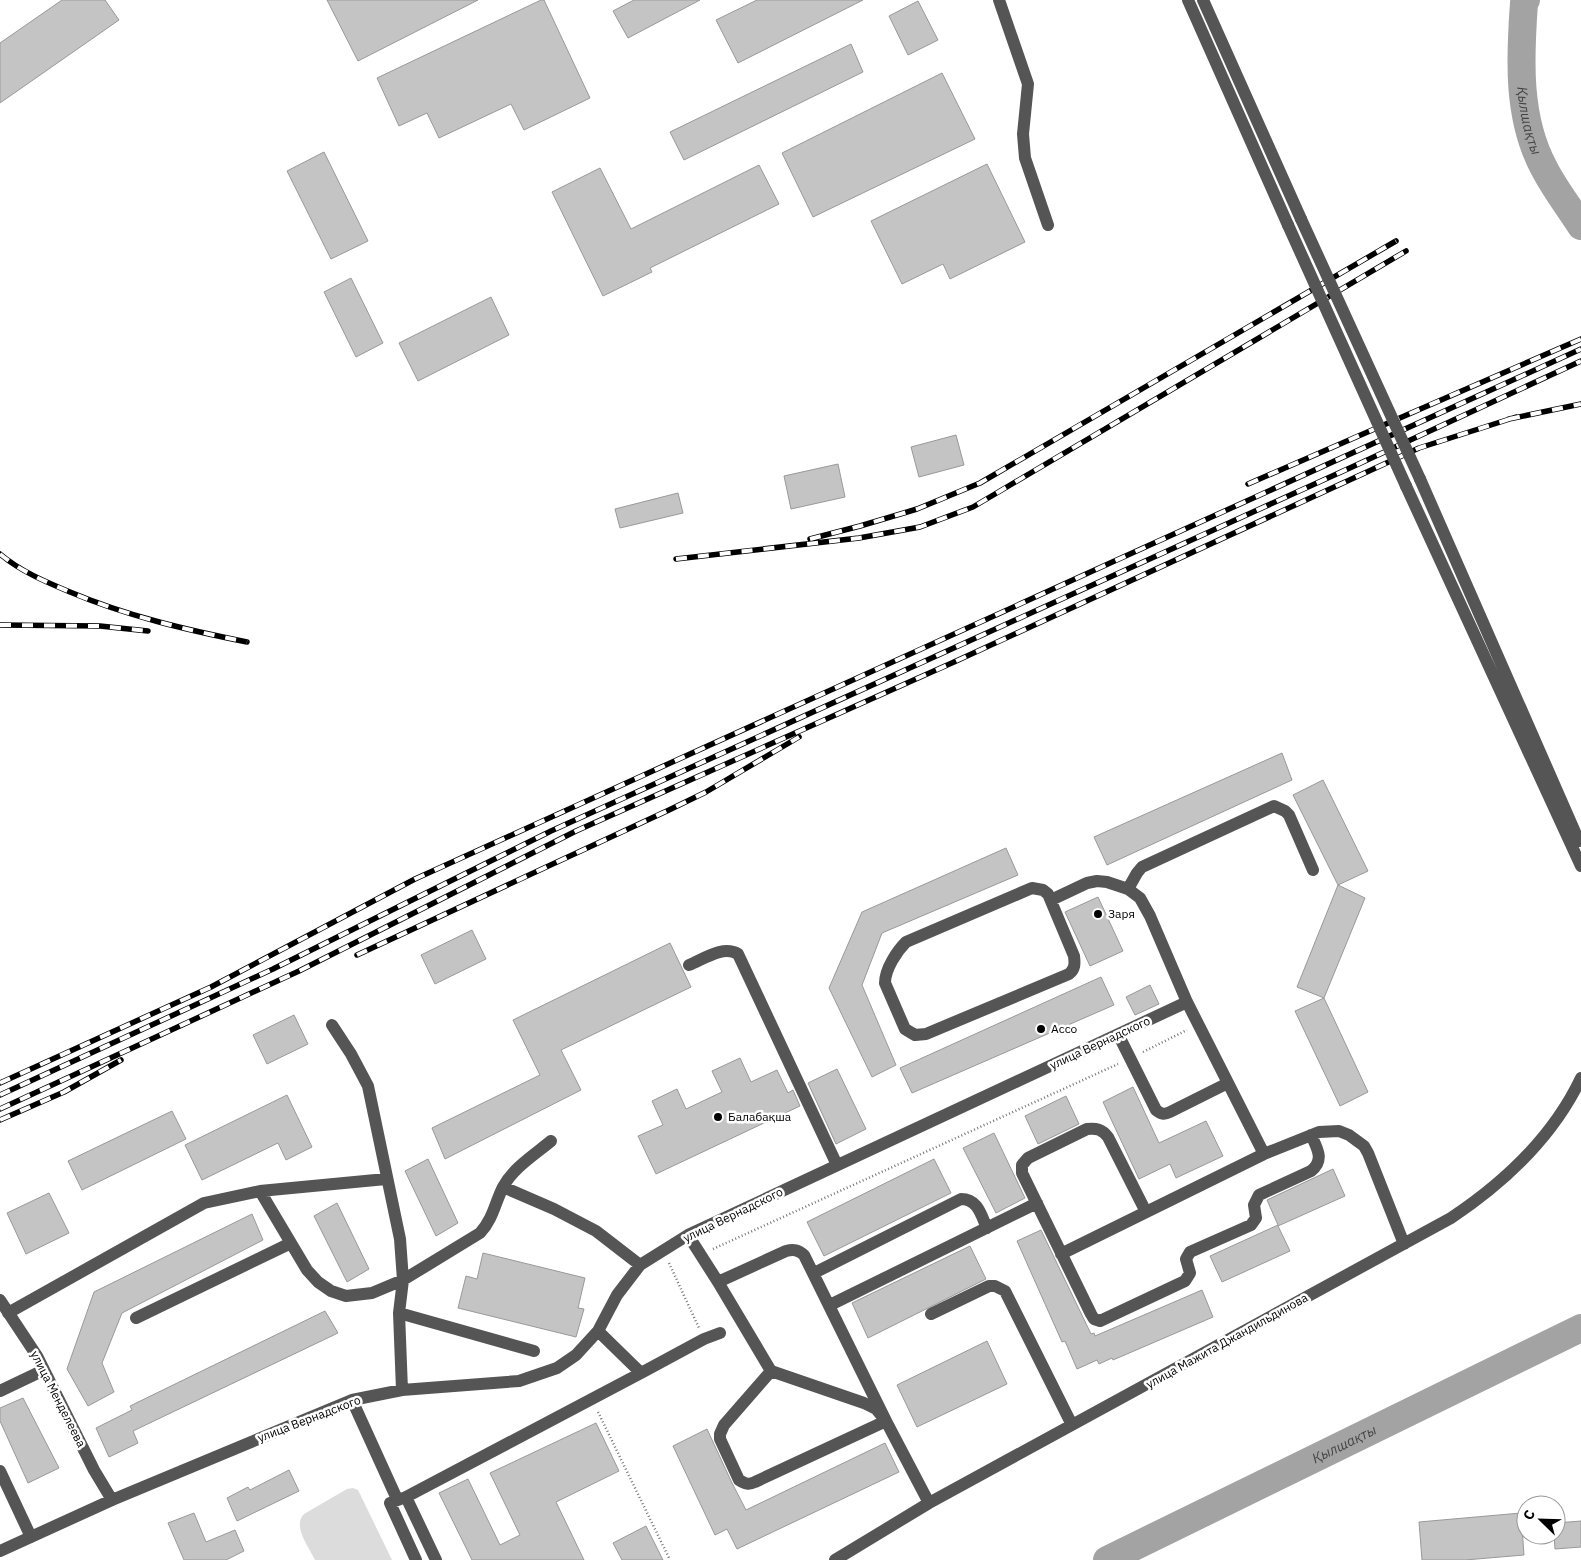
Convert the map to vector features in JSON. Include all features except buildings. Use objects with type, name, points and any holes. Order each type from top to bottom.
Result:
[{"type":"street","points":[[999,0],[1026,79],[1027,96],[1023,134],[1025,158],[1048,225]]},
{"type":"street","points":[[1188,0],[1406,486],[1581,866]]},
{"type":"street","points":[[1203,0],[1420,479],[1581,846]]},
{"type":"street","points":[[1128,889],[1142,867],[1274,806],[1286,811],[1313,870]]},
{"type":"street","points":[[1051,900],[1087,883],[1097,881],[1107,882],[1128,889],[1140,898],[1146,906],[1187,1002],[1264,1154]]},
{"type":"street","points":[[1026,889],[1043,890],[1051,900],[1074,956],[1074,968],[1069,974],[926,1034],[915,1035],[905,1029],[885,983],[885,977],[899,949],[906,942],[1026,889]]},
{"type":"street","points":[[689,965],[724,950],[732,950],[738,954],[837,1166]]},
{"type":"street","name":"улица Вернадского","points":[[0,1551],[112,1500],[352,1400],[402,1390],[519,1381],[557,1368],[576,1355],[598,1331],[617,1295],[640,1265],[688,1235],[1187,1002]]},
{"type":"street","points":[[332,1025],[351,1054],[368,1086],[400,1239],[403,1280],[399,1312],[402,1390]]},
{"type":"street","points":[[1118,1034],[1156,1110],[1162,1114],[1228,1084]]},
{"type":"street","name":"улица Мажита Джандильдинова","points":[[835,1560],[929,1503],[1451,1218],[1473,1203],[1512,1170],[1548,1132],[1574,1093],[1581,1078]]},
{"type":"street","points":[[1146,1212],[1108,1137],[1104,1132],[1095,1128],[1087,1129],[1024,1161],[1022,1165],[1022,1173],[1093,1318],[1104,1320],[1185,1281],[1190,1273],[1186,1258],[1190,1252],[1251,1225],[1256,1218],[1254,1205],[1257,1197],[1316,1167],[1320,1156],[1311,1135]]},
{"type":"street","points":[[1061,1254],[1264,1154],[1311,1135],[1329,1130],[1350,1135],[1364,1146],[1404,1244]]},
{"type":"street","points":[[260,1191],[307,1270],[318,1282],[331,1291],[346,1296],[372,1293],[403,1280],[480,1233],[488,1224],[503,1187],[511,1175],[552,1141]]},
{"type":"street","points":[[8,1313],[204,1202],[260,1191],[386,1179]]},
{"type":"street","points":[[503,1187],[554,1209],[596,1231],[640,1265]]},
{"type":"street","points":[[814,1273],[961,1199],[973,1202],[977,1206],[987,1228]]},
{"type":"street","points":[[830,1305],[1037,1204]]},
{"type":"street","points":[[688,1235],[771,1371],[864,1402],[876,1409],[886,1421]]},
{"type":"street","points":[[136,1318],[291,1243]]},
{"type":"street","points":[[718,1282],[786,1251],[793,1249],[804,1255],[929,1503]]},
{"type":"street","points":[[931,1314],[989,1286],[995,1286],[1005,1291],[1072,1425]]},
{"type":"street","name":"улица Менделеева","points":[[0,1300],[37,1356],[94,1470],[112,1500]]},
{"type":"street","points":[[399,1312],[534,1350]]},
{"type":"street","points":[[598,1331],[641,1373]]},
{"type":"street","points":[[416,1560],[390,1502],[402,1498],[720,1332]]},
{"type":"street","points":[[0,1391],[44,1370]]},
{"type":"street","points":[[771,1371],[724,1425],[720,1434],[720,1439],[739,1480],[743,1483],[752,1484],[886,1421]]},
{"type":"street","points":[[352,1400],[436,1560]]},
{"type":"street","points":[[0,1471],[31,1537]]},
{"type":"path","points":[[700,1254],[1199,1025]]},
{"type":"path","points":[[664,1250],[704,1339]]},
{"type":"path","points":[[592,1399],[670,1560]]},
{"type":"shaded area","points":[[353,1488],[358,1490],[392,1560],[315,1560],[303,1537],[300,1524],[301,1519],[304,1514],[347,1489]]},
{"type":"waterway","name":"Қылшақты","points":[[1526,0],[1524,3],[1521,66],[1522,87],[1529,129],[1535,149],[1548,175],[1581,226]]},
{"type":"waterway","name":"Қылшақты","points":[[1107,1560],[1581,1328]]},
{"type":"railway","points":[[810,539],[917,509],[980,483],[1396,241]]},
{"type":"railway","points":[[676,559],[859,538],[920,527],[973,507],[1406,251]]},
{"type":"railway","points":[[1248,484],[1581,339]]},
{"type":"railway","points":[[0,1083],[211,987],[415,879],[1581,349]]},
{"type":"railway","points":[[0,1095],[273,969],[551,831],[1581,361]]},
{"type":"railway","points":[[1509,419],[1581,404]]},
{"type":"railway","points":[[0,1109],[299,971],[576,831],[954,662],[1419,448],[1516,417]]},
{"type":"railway","points":[[0,554],[34,576],[92,601],[157,622],[247,642]]},
{"type":"railway","points":[[0,625],[100,626],[148,631]]},
{"type":"railway","points":[[357,955],[706,792],[799,737]]},
{"type":"railway","points":[[0,1120],[64,1092],[121,1060]]},
{"type":"place","name":"Заря","points":[[1098,914]]},
{"type":"place","name":"Ассо","points":[[1041,1029]]},
{"type":"place","name":"Балабақша","points":[[718,1117]]}]
